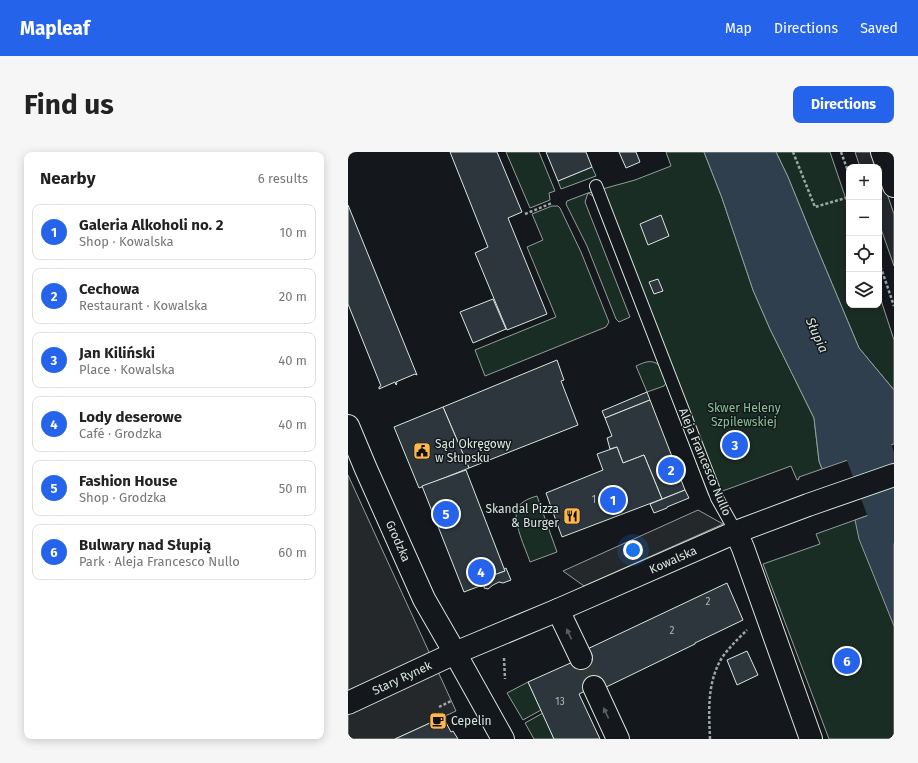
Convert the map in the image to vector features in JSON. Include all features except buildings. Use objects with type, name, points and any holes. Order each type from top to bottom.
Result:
[{"type":"street","points":[[882,152],[894,186]]},
{"type":"street","name":"Grodzka","points":[[348,426],[424,599],[503,739]]},
{"type":"street","name":"Kowalska","points":[[455,653],[558,610],[736,532],[894,475]]},
{"type":"street","name":"Aleja Francesco Nullo","points":[[736,532],[811,739]]},
{"type":"street","points":[[558,610],[580,658]]},
{"type":"street","name":"Stary Rynek","points":[[348,703],[455,653]]},
{"type":"street","points":[[594,687],[618,739]]},
{"type":"lane","name":"Aleja Francesco Nullo","points":[[596,186],[717,498],[736,532]]},
{"type":"path","points":[[793,152],[815,208],[846,199]]},
{"type":"path","points":[[841,152],[846,166]]},
{"type":"path","points":[[525,214],[552,203]]},
{"type":"path","points":[[882,271],[894,306]]},
{"type":"path","points":[[710,739],[710,686],[719,662],[747,630]]},
{"type":"path","points":[[439,707],[451,701]]},
{"type":"green space","points":[[506,152],[539,152],[555,191],[549,193],[550,200],[530,208]]},
{"type":"green space","name":"Skwer Heleny Szpilewskiej","points":[[666,152],[704,152],[722,198],[753,290],[770,329],[814,418],[819,461],[822,469],[799,477],[797,480],[791,466],[709,496],[666,383],[664,386],[647,392],[636,366],[645,362],[653,362],[659,365],[593,196],[588,193],[635,180],[671,166]]},
{"type":"green space","points":[[776,152],[830,152],[846,199],[846,308],[882,308],[882,303],[894,340],[894,390],[859,348],[788,177]]},
{"type":"green space","points":[[592,167],[596,176],[561,189],[558,181]]},
{"type":"green space","points":[[588,193],[585,202],[630,317],[619,322],[616,319],[587,246],[566,204],[567,201]]},
{"type":"green space","points":[[552,206],[558,206],[560,208],[581,252],[609,322],[606,327],[485,376],[475,350],[556,317],[527,247],[543,240],[532,214]]},
{"type":"green space","points":[[537,496],[557,552],[530,562],[518,527],[516,513],[518,507],[522,503]]},
{"type":"green space","points":[[894,506],[894,739],[829,739],[763,564],[820,544],[816,534]]},
{"type":"green space","points":[[528,682],[541,710],[523,720],[507,693]]},
{"type":"green space","points":[[543,713],[554,739],[534,739],[525,723]]},
{"type":"shaded area","points":[[855,152],[873,152],[877,164],[859,164]]},
{"type":"shaded area","points":[[882,179],[894,214],[894,266],[882,232]]},
{"type":"shaded area","points":[[348,475],[456,711],[395,739],[348,739]]},
{"type":"shaded area","points":[[698,510],[723,524],[584,586],[563,571]]},
{"type":"water","points":[[704,152],[776,152],[788,177],[859,348],[894,390],[894,444],[822,469],[819,461],[814,418],[770,329],[753,290],[722,198]]},
{"type":"water","points":[[894,506],[894,626],[859,539],[855,520]]},
{"type":"waterway","name":"Słupia","points":[[844,393],[860,428],[894,520]]},
{"type":"tunnel","points":[[581,658],[594,687]]},
{"type":"place","name":"Jan Kiliński","points":[[735,445]]},
{"type":"place","name":"Sąd Okręgowy w Słupsku","points":[[422,451]]},
{"type":"place","name":"Cechowa","points":[[671,470]]},
{"type":"place","name":"Galeria Alkoholi no. 2","points":[[613,500]]},
{"type":"place","name":"Fashion House","points":[[446,514]]},
{"type":"place","name":"Skandal Pizza & Burger","points":[[572,516]]},
{"type":"place","name":"Lody deserowe","points":[[481,572]]},
{"type":"place","name":"Bulwary nad Słupią","points":[[847,661]]},
{"type":"place","name":"Cepelin","points":[[438,721]]}]
